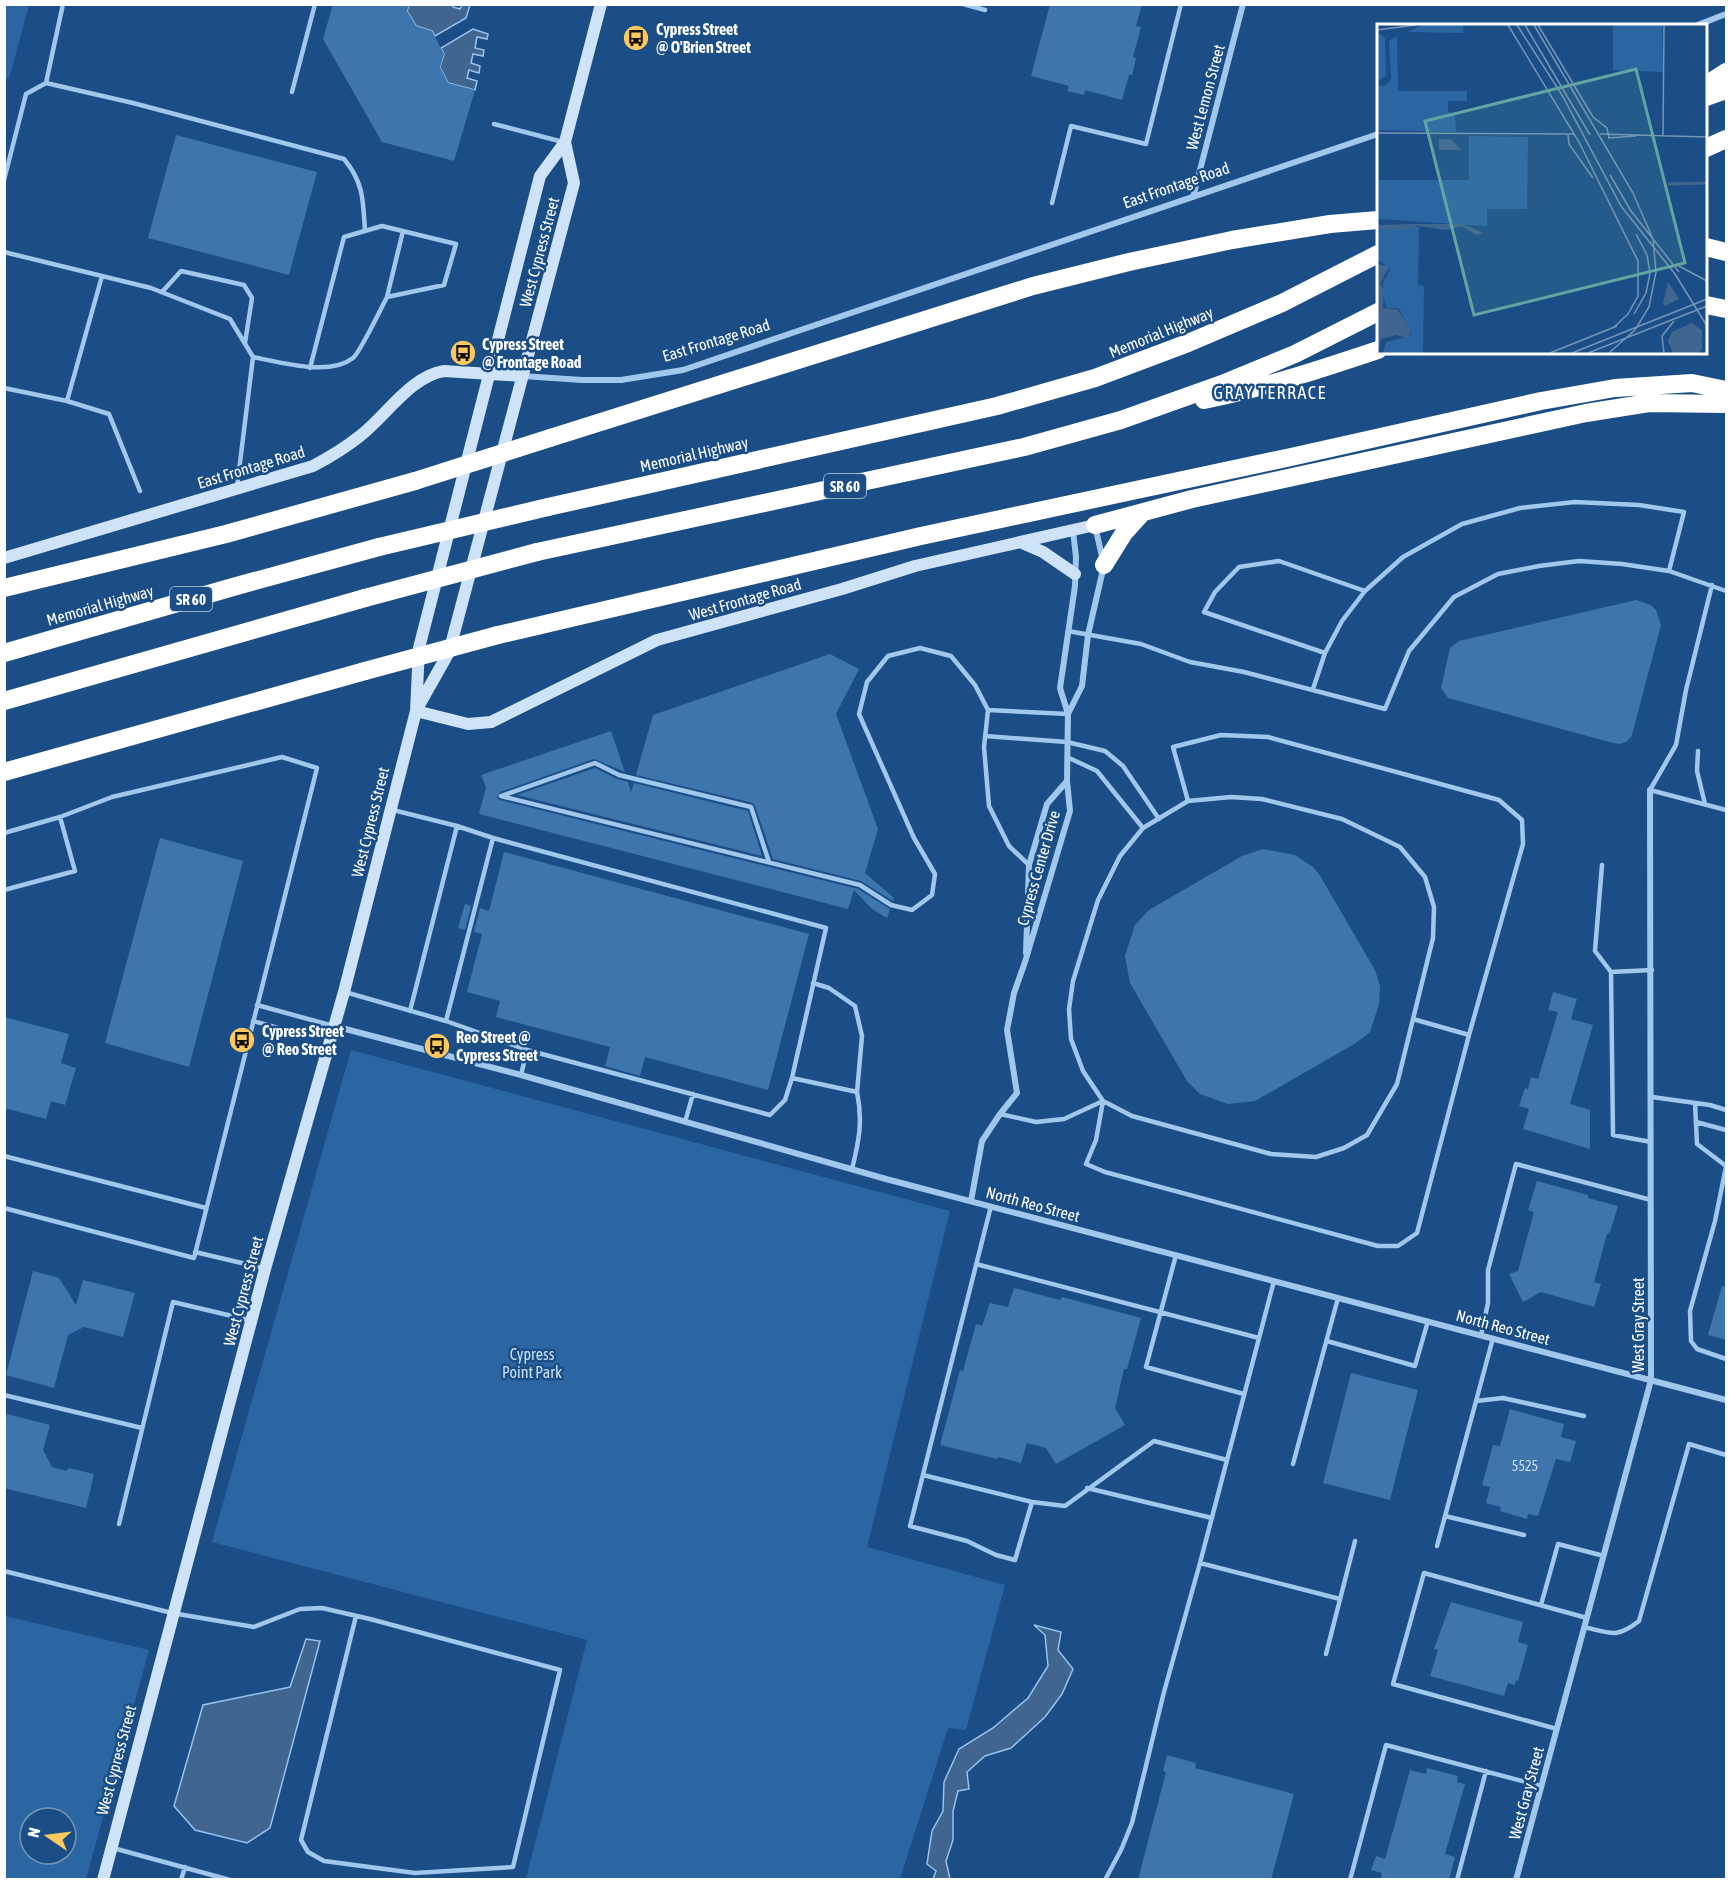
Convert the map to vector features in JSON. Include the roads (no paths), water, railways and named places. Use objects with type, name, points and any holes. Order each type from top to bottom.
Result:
[{"type":"highway","points":[[1707,84],[1726,72]]},
{"type":"highway","points":[[1707,98],[1726,90]]},
{"type":"highway","points":[[1707,148],[1726,139]]},
{"type":"highway","points":[[4,588],[226,534],[415,481],[1033,286],[1232,240],[1377,220]]},
{"type":"highway","points":[[1707,247],[1726,252]]},
{"type":"highway","name":"Memorial Highway","points":[[4,653],[233,587],[379,548],[548,507],[997,406],[1095,378],[1188,343],[1282,303],[1377,255]]},
{"type":"highway","points":[[1707,305],[1726,309]]},
{"type":"highway","name":"SR 60","points":[[4,701],[365,598],[537,552],[1024,447],[1150,411],[1295,354],[1377,313]]},
{"type":"highway","points":[[1150,411],[1234,394],[1319,370],[1377,350]]},
{"type":"highway","points":[[4,772],[498,635],[921,536],[1540,401],[1615,388],[1692,383],[1726,390]]},
{"type":"highway","points":[[1095,525],[1192,499],[1586,413],[1649,403],[1726,404]]},
{"type":"highway","points":[[1104,565],[1124,533],[1143,512]]},
{"type":"street","name":"West Cypress Street","points":[[103,1880],[265,1269],[332,1026],[344,992],[416,711],[419,648],[540,177],[565,142],[602,4]]},
{"type":"street","name":"West Lemon Street","points":[[1193,197],[1243,4]]},
{"type":"street","points":[[1700,24],[1726,14]]},
{"type":"street","name":"East Frontage Road","points":[[4,558],[313,466],[334,455],[361,435],[422,378],[433,372],[621,380],[683,370],[1377,134]]},
{"type":"street","name":"West Cypress Street","points":[[416,711],[449,652],[574,183],[565,142]]},
{"type":"street","name":"West Frontage Road","points":[[416,711],[468,724],[490,722],[657,640],[915,566],[1095,525]]},
{"type":"street","name":"Cypress Center Drive","points":[[1068,714],[1082,686],[1088,634],[1104,565],[1095,525]]},
{"type":"street","name":"Cypress Center Drive","points":[[970,1201],[982,1141],[1017,1093],[1007,1030],[1014,993],[1070,811],[1067,781],[1068,714],[1060,688],[1075,574],[1073,530]]},
{"type":"street","points":[[1020,542],[1043,552],[1075,574]]},
{"type":"street","name":"Cypress Center Drive","points":[[1025,962],[1029,865],[1047,804],[1067,781]]},
{"type":"street","name":"West Gray Street","points":[[1516,1880],[1651,1380],[1650,790]]},
{"type":"street","name":"North Reo Street","points":[[332,1026],[970,1201],[1726,1400]]},
{"type":"lane","points":[[46,83],[63,4]]},
{"type":"lane","points":[[292,92],[315,4]]},
{"type":"lane","points":[[963,4],[985,10]]},
{"type":"lane","points":[[1052,202],[1071,126],[1146,144],[1181,4]]},
{"type":"lane","points":[[4,180],[26,94],[46,83],[133,103],[344,159],[363,192],[365,231]]},
{"type":"lane","points":[[494,124],[565,142]]},
{"type":"lane","points":[[310,368],[344,237],[382,226],[456,244],[444,285],[387,297]]},
{"type":"lane","points":[[253,357],[310,368],[330,368],[354,358],[387,297],[403,231]]},
{"type":"lane","points":[[4,252],[162,292],[230,319],[253,357],[236,490]]},
{"type":"lane","points":[[162,292],[181,271],[244,285],[252,298],[244,343]]},
{"type":"lane","points":[[67,401],[102,276]]},
{"type":"lane","points":[[4,387],[67,401],[109,414],[140,491]]},
{"type":"lane","points":[[1313,689],[1325,653],[1342,621],[1365,591],[1403,557],[1462,524],[1520,508],[1575,502],[1639,506],[1684,512],[1669,571]]},
{"type":"lane","points":[[1325,653],[1204,612],[1215,592],[1239,567],[1279,561],[1365,591]]},
{"type":"lane","points":[[1068,631],[1141,644],[1190,662],[1244,672],[1385,709],[1409,651],[1454,597],[1498,574],[1579,561],[1622,564],[1669,571],[1726,591]]},
{"type":"lane","points":[[1712,585],[1686,690],[1676,745],[1650,790],[1726,810]]},
{"type":"lane","points":[[769,862],[751,807],[619,775],[595,763],[501,796],[860,885],[891,905],[912,910],[932,895],[935,874],[914,838],[859,714],[867,682],[888,656],[920,648],[951,656],[975,685],[988,710],[985,736],[985,778],[989,806],[1009,846],[1029,865]]},
{"type":"lane","points":[[988,710],[1068,714]]},
{"type":"lane","points":[[1102,1101],[1096,1140],[1086,1164],[1105,1172],[1378,1246],[1398,1246],[1417,1233],[1469,1035],[1523,844],[1522,820],[1499,800],[1268,737],[1221,735],[1173,747],[1188,801]]},
{"type":"lane","points":[[985,736],[1068,742],[1105,751],[1123,766],[1159,819]]},
{"type":"lane","points":[[1698,750],[1697,771],[1705,804]]},
{"type":"lane","points":[[1067,756],[1097,771],[1143,828]]},
{"type":"lane","points":[[4,833],[60,817],[112,798],[282,757],[316,768],[194,1258],[4,1208]]},
{"type":"lane","points":[[1231,797],[1262,799],[1342,819],[1400,848],[1425,877],[1434,907],[1433,938],[1397,1084],[1367,1135],[1344,1148],[1316,1157],[1270,1154],[1132,1116],[1102,1101],[1083,1071],[1071,1039],[1069,1009],[1073,981],[1098,900],[1120,856],[1143,828],[1188,801],[1231,797]]},
{"type":"lane","points":[[344,992],[446,1022],[527,1050],[770,1114],[785,1100],[792,1078],[826,928],[390,809]]},
{"type":"lane","points":[[4,890],[75,871],[60,817]]},
{"type":"lane","points":[[410,1011],[457,826]]},
{"type":"lane","points":[[446,1022],[493,838]]},
{"type":"lane","points":[[1602,865],[1595,951],[1611,972],[1613,1136],[1651,1142]]},
{"type":"lane","points":[[1611,972],[1652,970]]},
{"type":"lane","points":[[813,982],[829,988],[855,1006],[862,1036],[857,1092],[861,1111],[860,1137],[852,1169]]},
{"type":"lane","points":[[257,1005],[332,1026]]},
{"type":"lane","points":[[1413,1019],[1469,1035]]},
{"type":"lane","points":[[253,1021],[293,1032],[332,1026]]},
{"type":"lane","points":[[520,1076],[527,1050]]},
{"type":"lane","points":[[792,1078],[857,1092]]},
{"type":"lane","points":[[685,1122],[693,1094]]},
{"type":"lane","points":[[1652,1097],[1726,1110]]},
{"type":"lane","points":[[1000,1114],[1036,1122],[1064,1119],[1102,1101]]},
{"type":"lane","points":[[1695,1103],[1696,1144],[1726,1166],[1715,1221],[1690,1311],[1691,1341],[1697,1349],[1726,1359]]},
{"type":"lane","points":[[1696,1122],[1726,1130]]},
{"type":"lane","points":[[4,1156],[206,1208]]},
{"type":"lane","points":[[1481,1335],[1488,1303],[1488,1270],[1516,1164],[1651,1200]]},
{"type":"lane","points":[[991,1206],[910,1526],[967,1541],[996,1555],[1015,1560],[1032,1502]]},
{"type":"lane","points":[[195,1252],[265,1269]]},
{"type":"lane","points":[[1176,1256],[1146,1367],[1244,1394]]},
{"type":"lane","points":[[976,1264],[1259,1338]]},
{"type":"lane","points":[[1105,1880],[1121,1850],[1132,1822],[1164,1692],[1274,1281]]},
{"type":"lane","points":[[1293,1464],[1338,1298]]},
{"type":"lane","points":[[119,1524],[173,1302],[252,1321]]},
{"type":"lane","points":[[1327,1341],[1415,1366],[1428,1321]]},
{"type":"lane","points":[[1437,1546],[1493,1338]]},
{"type":"lane","points":[[4,1395],[142,1428]]},
{"type":"lane","points":[[1476,1401],[1503,1398],[1584,1416]]},
{"type":"lane","points":[[923,1475],[1032,1502],[1065,1506],[1154,1442],[1227,1460]]},
{"type":"lane","points":[[1584,1627],[1617,1634],[1626,1632],[1639,1622],[1689,1444],[1726,1455]]},
{"type":"lane","points":[[1087,1488],[1212,1518]]},
{"type":"lane","points":[[1445,1516],[1524,1535]]},
{"type":"lane","points":[[1326,1654],[1355,1541]]},
{"type":"lane","points":[[1541,1605],[1558,1545],[1604,1556]]},
{"type":"lane","points":[[1200,1563],[1340,1599]]},
{"type":"lane","points":[[4,1570],[172,1613],[254,1627],[300,1609],[322,1608],[356,1616],[560,1670],[513,1867],[415,1873],[324,1861],[308,1852],[301,1840],[356,1616]]},
{"type":"lane","points":[[1557,1729],[1394,1684],[1424,1573],[1587,1618]]},
{"type":"lane","points":[[1350,1880],[1386,1745],[1541,1786]]},
{"type":"lane","points":[[1457,1880],[1486,1771]]},
{"type":"lane","points":[[110,1848],[230,1880]]},
{"type":"lane","points":[[182,1880],[185,1867]]},
{"type":"place","name":"Cypress Street @ O'Brien Street","points":[[636,38]]},
{"type":"place","name":"Cypress Street @ Frontage Road","points":[[463,353]]},
{"type":"place","name":"Cypress Street @ Reo Street","points":[[242,1040]]},
{"type":"place","name":"Reo Street @ Cypress Street","points":[[437,1046]]},
{"type":"district","name":"GRAY TERRACE","points":[[1270,392]]},
{"type":"park label","name":"Cypress Point Park","points":[[532,1363]]}]
